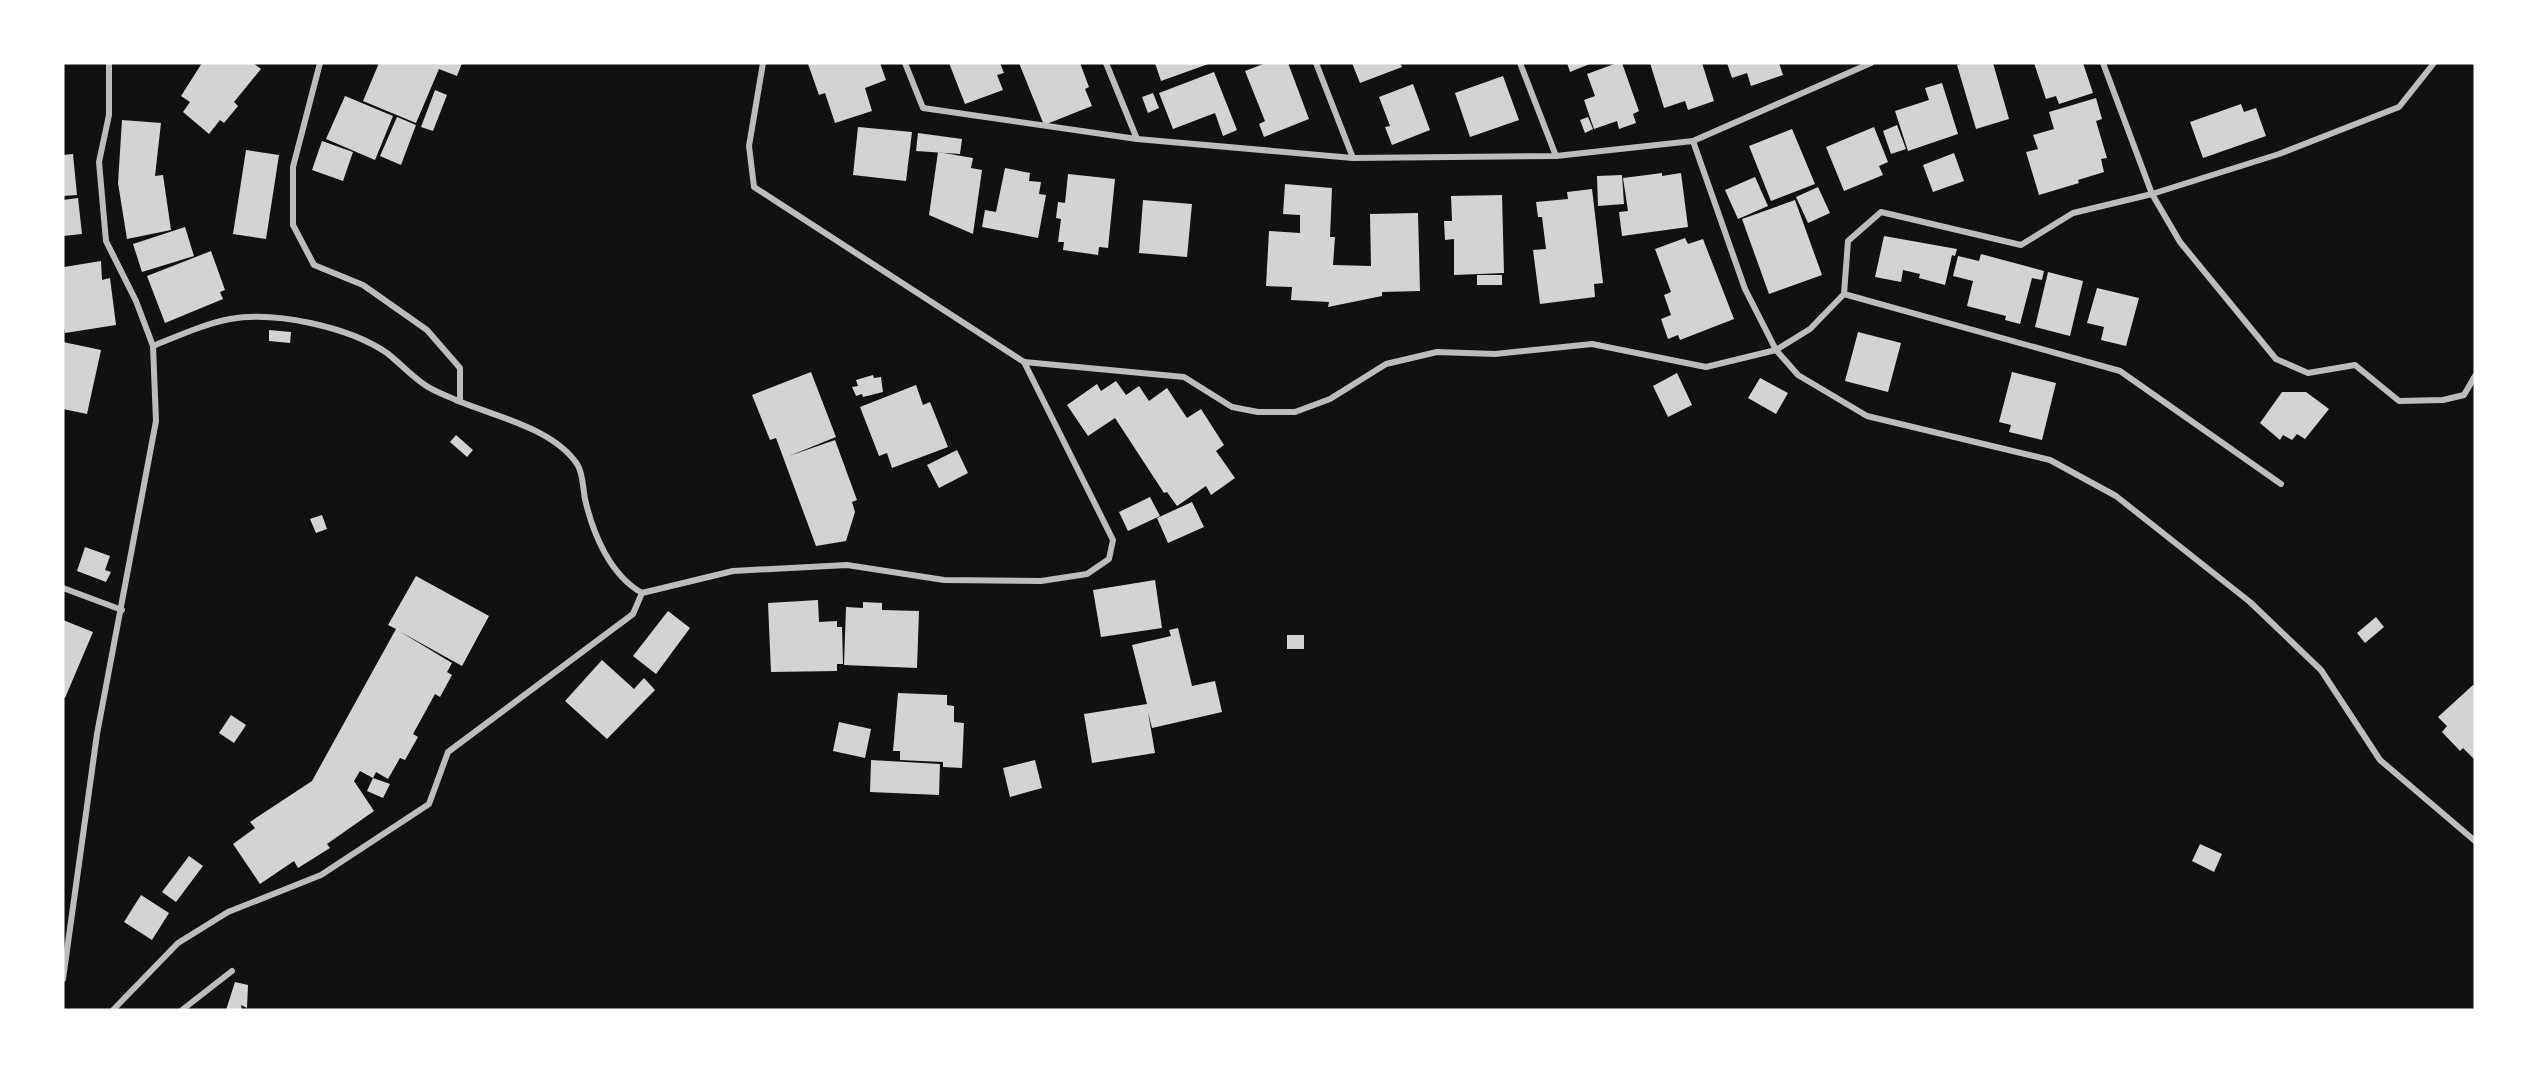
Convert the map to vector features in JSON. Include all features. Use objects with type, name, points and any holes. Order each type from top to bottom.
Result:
[{"type":"street","points":[[63,979],[97,734],[156,421],[153,346],[136,302],[106,241],[99,162],[109,115],[109,63]]},
{"type":"street","points":[[320,63],[293,167],[293,225],[314,266],[363,285],[427,330],[460,368],[459,401]]},
{"type":"street","points":[[763,63],[749,146],[754,187],[1024,362],[1184,377],[1232,407],[1258,412],[1295,412],[1330,399],[1386,364],[1437,352],[1495,354],[1592,344],[1706,367],[1776,350],[1810,329],[1844,294],[1848,241],[1881,212],[2021,245],[2073,213],[2152,194],[2279,154],[2399,107],[2434,63]]},
{"type":"street","points":[[905,63],[923,108],[1137,139],[1353,158],[1556,156],[1693,141],[1871,63]]},
{"type":"street","points":[[1106,63],[1137,139]]},
{"type":"street","points":[[1316,63],[1353,158]]},
{"type":"street","points":[[1520,63],[1556,156]]},
{"type":"street","points":[[2103,63],[2152,194],[2180,242],[2276,359],[2308,373],[2355,365],[2399,401],[2443,400],[2464,396],[2475,375]]},
{"type":"street","points":[[1693,141],[1745,289],[1776,350],[1798,375],[1867,416],[2050,460],[2116,496],[2250,602],[2313,662],[2321,670],[2380,760],[2475,841]]},
{"type":"street","points":[[1844,294],[2120,371],[2281,484]]},
{"type":"street","points":[[153,346],[190,331],[232,319],[282,319],[334,327],[386,352],[426,386],[459,401],[498,414],[552,440],[578,464],[590,518],[608,560],[630,587],[642,593],[733,571],[847,565],[944,580],[1041,581],[1087,574],[1109,559],[1113,540],[1024,362]]},
{"type":"street","points":[[63,588],[122,610]]},
{"type":"street","points":[[113,1010],[178,943],[228,912],[321,875],[429,804],[448,752],[633,614],[642,593]]},
{"type":"street","points":[[182,1010],[232,971]]},
{"type":"building","points":[[202,63],[253,63],[261,69],[234,102],[238,106],[224,123],[220,120],[209,134],[183,112],[190,102],[181,96]]},
{"type":"building","points":[[379,63],[462,63],[457,76],[439,69],[416,123],[363,101]]},
{"type":"building","points":[[880,63],[886,80],[865,88],[872,111],[835,123],[825,93],[819,95],[808,64]]},
{"type":"building","points":[[949,63],[1000,63],[1004,73],[997,75],[1003,90],[965,104]]},
{"type":"building","points":[[1019,63],[1080,63],[1089,87],[1085,89],[1092,106],[1044,125]]},
{"type":"building","points":[[1155,63],[1211,63],[1161,81]]},
{"type":"building","points":[[1266,63],[1288,63],[1309,119],[1264,137],[1259,124],[1265,121],[1245,71]]},
{"type":"building","points":[[1352,63],[1400,63],[1402,67],[1360,83]]},
{"type":"building","points":[[1567,63],[1592,63],[1570,72]]},
{"type":"building","points":[[1622,63],[1639,111],[1633,114],[1636,123],[1619,129],[1617,121],[1594,129],[1584,100],[1595,96],[1587,74]]},
{"type":"building","points":[[1650,63],[1702,63],[1714,101],[1688,110],[1685,101],[1664,108]]},
{"type":"building","points":[[1727,63],[1779,63],[1783,75],[1751,86],[1747,73],[1732,78]]},
{"type":"building","points":[[1993,63],[2009,119],[1976,129],[1957,65]]},
{"type":"building","points":[[2034,63],[2083,63],[2093,93],[2059,104],[2056,96],[2046,99]]},
{"type":"building","points":[[1214,72],[1237,130],[1223,136],[1215,113],[1173,129],[1159,93]]},
{"type":"building","points":[[1503,76],[1519,120],[1470,137],[1455,93]]},
{"type":"building","points":[[1942,83],[1958,134],[1908,151],[1895,111],[1929,100],[1925,88]]},
{"type":"building","points":[[1413,84],[1430,130],[1392,145],[1385,127],[1390,126],[1379,97]]},
{"type":"building","points":[[435,90],[447,95],[433,131],[421,127]]},
{"type":"building","points":[[1153,93],[1159,108],[1148,113],[1142,97]]},
{"type":"building","points":[[345,96],[393,116],[375,160],[326,139]]},
{"type":"building","points":[[2096,98],[2102,119],[2096,121],[2107,158],[2101,159],[2104,172],[2078,180],[2079,183],[2039,195],[2026,152],[2038,149],[2033,135],[2054,129],[2049,112]]},
{"type":"building","points":[[2241,104],[2244,112],[2256,108],[2266,136],[2203,158],[2190,122]]},
{"type":"building","points":[[397,117],[416,125],[401,165],[380,156]]},
{"type":"building","points":[[1588,117],[1593,129],[1585,133],[1580,120]]},
{"type":"building","points":[[122,120],[161,123],[155,176],[163,175],[171,230],[127,239],[118,183]]},
{"type":"building","points":[[1897,125],[1906,149],[1891,154],[1883,131]]},
{"type":"building","points":[[858,127],[912,132],[906,181],[853,175]]},
{"type":"building","points":[[1874,127],[1888,162],[1879,166],[1883,175],[1844,191],[1826,147]]},
{"type":"building","points":[[1792,129],[1815,184],[1771,201],[1749,146]]},
{"type":"building","points":[[918,133],[962,139],[960,154],[916,151]]},
{"type":"building","points":[[322,141],[353,152],[343,181],[312,170]]},
{"type":"building","points":[[246,150],[279,155],[266,239],[233,234]]},
{"type":"building","points":[[938,152],[973,158],[971,168],[982,170],[973,234],[929,215]]},
{"type":"building","points":[[1954,153],[1964,181],[1933,192],[1923,165]]},
{"type":"building","points":[[73,154],[77,195],[63,196],[63,155]]},
{"type":"building","points":[[1005,168],[1030,173],[1029,181],[1041,182],[1039,194],[1046,195],[1038,238],[982,227],[985,210],[996,212]]},
{"type":"building","points":[[1662,173],[1662,176],[1681,173],[1688,227],[1622,236],[1619,212],[1628,211],[1623,178]]},
{"type":"building","points":[[1068,174],[1115,179],[1108,248],[1099,247],[1098,255],[1063,250],[1064,242],[1058,242],[1061,219],[1056,218],[1058,202],[1065,203]]},
{"type":"building","points":[[1622,175],[1624,204],[1598,206],[1597,176]]},
{"type":"building","points":[[1755,177],[1768,206],[1738,219],[1725,190]]},
{"type":"building","points":[[1285,184],[1332,188],[1330,237],[1335,237],[1333,265],[1371,266],[1370,214],[1418,213],[1420,291],[1382,292],[1382,296],[1328,307],[1329,302],[1291,300],[1292,287],[1266,286],[1269,231],[1300,233],[1300,215],[1283,214]]},
{"type":"building","points":[[1818,187],[1830,213],[1808,223],[1796,197]]},
{"type":"building","points":[[1592,189],[1603,283],[1594,284],[1595,297],[1540,304],[1533,250],[1546,249],[1542,217],[1538,217],[1536,202],[1568,199],[1567,192]]},
{"type":"building","points":[[1502,195],[1504,273],[1454,275],[1454,239],[1445,240],[1444,221],[1452,221],[1451,196]]},
{"type":"building","points":[[78,198],[82,234],[63,236],[63,200]]},
{"type":"building","points":[[1143,200],[1192,204],[1187,257],[1139,253]]},
{"type":"building","points":[[1795,200],[1822,275],[1769,294],[1742,219]]},
{"type":"building","points":[[185,227],[194,256],[142,272],[133,244]]},
{"type":"building","points":[[1884,236],[1957,249],[1955,256],[1952,255],[1945,285],[1919,278],[1920,274],[1903,270],[1901,282],[1875,277]]},
{"type":"building","points":[[1685,238],[1688,244],[1703,239],[1734,319],[1680,340],[1678,335],[1668,339],[1661,319],[1671,315],[1664,295],[1671,292],[1655,249]]},
{"type":"building","points":[[211,251],[225,290],[220,292],[223,299],[165,323],[147,276]]},
{"type":"building","points":[[1981,254],[2044,271],[2042,280],[2032,278],[2020,324],[2005,320],[2006,316],[1967,306],[1973,281],[1953,276],[1958,256],[1979,261]]},
{"type":"building","points":[[101,261],[102,280],[110,278],[116,325],[65,333],[63,323],[64,267]]},
{"type":"building","points":[[2048,272],[2083,281],[2070,336],[2035,327]]},
{"type":"building","points":[[1477,275],[1502,275],[1502,285],[1477,285]]},
{"type":"building","points":[[2097,288],[2139,298],[2126,346],[2101,340],[2104,327],[2087,323]]},
{"type":"building","points":[[269,330],[291,332],[290,343],[269,341]]},
{"type":"building","points":[[1858,332],[1901,343],[1888,392],[1845,381]]},
{"type":"building","points":[[63,342],[101,350],[87,414],[63,409]]},
{"type":"building","points":[[811,372],[836,437],[789,456],[835,440],[857,500],[852,502],[855,512],[846,541],[816,546],[776,438],[770,440],[752,395]]},
{"type":"building","points":[[2012,372],[2056,383],[2042,440],[2009,432],[2011,425],[1999,422]]},
{"type":"building","points":[[1677,373],[1692,405],[1668,417],[1653,386]]},
{"type":"building","points":[[873,375],[874,378],[881,377],[883,392],[863,397],[862,394],[856,396],[852,387],[858,386],[856,380]]},
{"type":"building","points":[[1760,378],[1788,393],[1776,414],[1748,398]]},
{"type":"building","points":[[1116,381],[1126,395],[1139,386],[1149,401],[1167,388],[1187,418],[1201,409],[1224,445],[1216,451],[1235,478],[1211,495],[1206,486],[1177,506],[1167,492],[1164,493],[1115,418],[1088,436],[1067,405],[1097,384],[1101,391]]},
{"type":"building","points":[[916,385],[923,405],[930,402],[948,447],[892,468],[887,453],[879,456],[860,407]]},
{"type":"building","points":[[2282,392],[2306,392],[2329,409],[2305,439],[2297,434],[2292,440],[2283,435],[2280,440],[2260,423]]},
{"type":"building","points":[[456,435],[473,450],[467,457],[450,442]]},
{"type":"building","points":[[957,450],[968,473],[939,488],[927,465]]},
{"type":"building","points":[[1150,497],[1160,516],[1128,531],[1119,512]]},
{"type":"building","points":[[1192,502],[1204,527],[1168,543],[1157,518]]},
{"type":"building","points":[[322,515],[327,529],[316,533],[310,519]]},
{"type":"building","points":[[85,547],[110,556],[105,570],[111,572],[106,582],[77,571]]},
{"type":"building","points":[[416,576],[489,616],[462,666],[399,631],[452,663],[447,672],[452,675],[440,697],[435,694],[413,734],[418,737],[405,760],[400,758],[388,779],[376,772],[373,778],[360,771],[354,781],[374,811],[327,844],[330,848],[298,868],[294,861],[260,884],[233,844],[255,828],[250,822],[312,781],[396,629],[388,625]]},
{"type":"building","points":[[1155,580],[1162,628],[1101,637],[1093,590]]},
{"type":"building","points":[[818,600],[819,622],[837,621],[837,627],[842,627],[843,664],[837,664],[837,671],[771,672],[768,603]]},
{"type":"building","points":[[863,602],[882,603],[882,610],[919,611],[917,668],[844,665],[846,607],[863,608]]},
{"type":"building","points":[[668,611],[690,628],[656,674],[633,656]]},
{"type":"building","points":[[2376,617],[2384,627],[2365,643],[2357,633]]},
{"type":"building","points":[[63,620],[93,632],[65,698],[63,697]]},
{"type":"building","points":[[1178,628],[1192,686],[1215,681],[1222,712],[1152,728],[1148,712],[1155,753],[1092,763],[1084,714],[1147,704],[1132,645],[1171,636],[1169,630]]},
{"type":"building","points":[[1287,635],[1304,635],[1304,649],[1287,649]]},
{"type":"building","points":[[602,660],[634,689],[644,678],[655,690],[607,739],[565,701]]},
{"type":"building","points":[[2473,685],[2475,687],[2475,760],[2463,748],[2460,751],[2442,732],[2447,726],[2438,717]]},
{"type":"building","points":[[898,693],[947,695],[947,705],[954,706],[954,722],[964,723],[962,768],[943,767],[943,762],[900,760],[900,751],[893,751]]},
{"type":"building","points":[[231,715],[246,725],[234,743],[219,733]]},
{"type":"building","points":[[839,722],[871,729],[865,758],[833,751]]},
{"type":"building","points":[[871,760],[940,764],[939,795],[870,792]]},
{"type":"building","points":[[1035,760],[1042,788],[1010,797],[1003,768]]},
{"type":"building","points":[[373,778],[390,784],[383,798],[367,791]]},
{"type":"building","points":[[2200,844],[2222,854],[2214,872],[2192,861]]},
{"type":"building","points":[[189,856],[203,866],[176,902],[162,892]]},
{"type":"building","points":[[141,895],[169,913],[152,940],[124,922]]},
{"type":"building","points":[[235,982],[248,985],[247,1008],[241,1005],[242,1010],[226,1010]]}]
